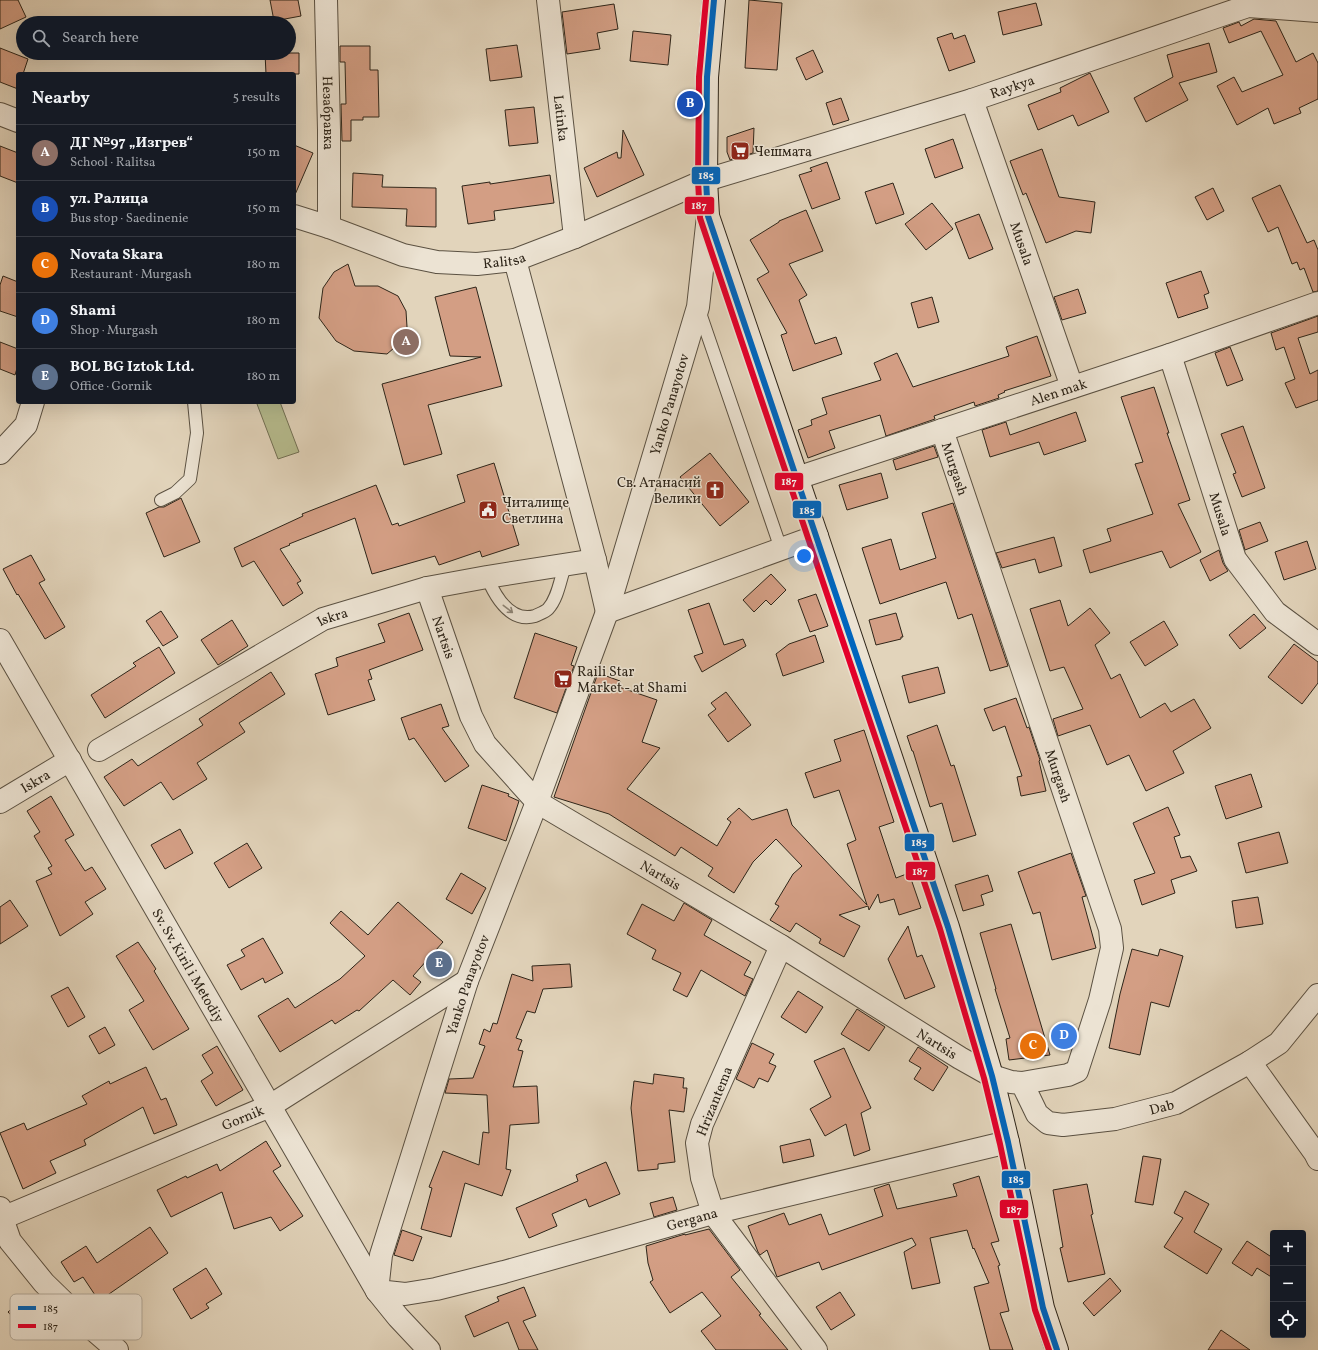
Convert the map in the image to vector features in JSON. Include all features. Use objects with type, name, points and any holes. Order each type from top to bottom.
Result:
[{"type":"street","name":"Незабравка","points":[[326,0],[329,130],[329,227]]},
{"type":"street","name":"Latinka","points":[[548,0],[575,237]]},
{"type":"street","points":[[714,0],[707,76],[706,180],[708,216],[948,928],[992,1076],[1008,1142],[1043,1308],[1057,1350]]},
{"type":"street","name":"Raykya","points":[[706,180],[972,100],[1248,3],[1318,11]]},
{"type":"street","name":"Musala","points":[[972,100],[1072,387]]},
{"type":"street","points":[[0,114],[16,120]]},
{"type":"street","name":"Ralitsa","points":[[296,217],[329,227],[403,255],[436,262],[477,264],[515,260],[575,237],[706,180]]},
{"type":"street","name":"Yanko Panayotov","points":[[377,1291],[381,1255],[467,981],[537,802],[607,612],[698,307],[708,216]]},
{"type":"street","points":[[515,260],[595,560],[607,612],[817,536]]},
{"type":"street","name":"Alen mak","points":[[797,478],[1170,355],[1318,303]]},
{"type":"street","name":"Musala","points":[[1170,355],[1235,559],[1275,612],[1318,644]]},
{"type":"street","points":[[0,453],[26,425],[32,404]]},
{"type":"street","name":"Murgash","points":[[942,430],[1110,928],[1112,948],[1100,1000],[1077,1071],[1068,1075],[1022,1083]]},
{"type":"street","name":"Iskra","points":[[99,750],[323,619],[427,588],[595,560]]},
{"type":"street","name":"Nartsis","points":[[427,588],[471,716],[485,744],[537,802],[781,946],[960,1058],[992,1076]]},
{"type":"street","name":"Sv. Sv. Kiril i Metodiy","points":[[0,640],[377,1291]]},
{"type":"street","name":"Iskra","points":[[0,802],[70,760]]},
{"type":"street","name":"Hrizantema","points":[[781,946],[702,1124],[697,1143],[702,1178],[713,1213],[816,1350]]},
{"type":"street","name":"Gornik","points":[[1,1215],[270,1106],[467,981]]},
{"type":"street","name":"Dab","points":[[1022,1083],[1037,1114],[1048,1123],[1063,1125],[1115,1120],[1176,1103],[1250,1062],[1280,1043],[1318,995]]},
{"type":"street","points":[[1250,1062],[1318,1159]]},
{"type":"street","points":[[992,1076],[1011,1082],[1022,1083]]},
{"type":"street","name":"Gergana","points":[[377,1291],[405,1294],[436,1289],[504,1272],[713,1213],[1008,1142]]},
{"type":"street","points":[[1,1215],[10,1241],[44,1283],[55,1294]]},
{"type":"street","points":[[377,1291],[398,1317],[429,1350]]},
{"type":"street","points":[[105,1340],[117,1350]]},
{"type":"lane","points":[[698,307],[781,549]]},
{"type":"lane","points":[[161,500],[175,493],[190,479],[197,433],[194,404]]},
{"type":"lane","points":[[487,577],[493,591],[510,612],[519,616],[530,617],[547,610],[554,600],[565,566]]},
{"type":"green space","points":[[257,404],[281,404],[299,452],[278,459]]},
{"type":"building","points":[[0,0],[18,0],[26,16],[16,16],[16,22],[0,29]]},
{"type":"building","points":[[270,0],[298,0],[301,16],[273,16]]},
{"type":"building","points":[[749,0],[782,3],[777,70],[745,68]]},
{"type":"building","points":[[1036,3],[1042,25],[1003,35],[998,12]]},
{"type":"building","points":[[614,4],[618,29],[597,33],[600,49],[567,54],[562,12]]},
{"type":"building","points":[[1254,19],[1276,21],[1296,62],[1313,53],[1318,63],[1318,99],[1299,108],[1301,113],[1274,124],[1268,108],[1237,125],[1217,86],[1234,77],[1242,92],[1283,75],[1261,31],[1229,43],[1223,28],[1239,22],[1241,26]]},
{"type":"building","points":[[633,31],[671,35],[668,65],[630,61]]},
{"type":"building","points":[[952,33],[954,39],[965,35],[975,62],[949,71],[937,38]]},
{"type":"building","points":[[1209,43],[1217,72],[1179,83],[1188,100],[1146,122],[1134,98],[1173,77],[1167,55]]},
{"type":"building","points":[[517,45],[522,77],[490,81],[486,49]]},
{"type":"building","points":[[340,46],[370,46],[370,70],[378,70],[379,117],[363,117],[363,120],[351,120],[351,141],[342,141],[341,104],[346,104],[345,62],[340,62]]},
{"type":"building","points":[[0,48],[16,54],[16,60],[28,60],[24,72],[16,72],[16,88],[0,82]]},
{"type":"building","points":[[813,50],[823,72],[806,80],[796,58]]},
{"type":"building","points":[[296,53],[299,53],[299,74],[296,74],[296,72],[266,72],[265,60],[296,60]]},
{"type":"building","points":[[1090,73],[1109,112],[1078,126],[1073,115],[1038,130],[1028,105],[1061,92],[1060,88]]},
{"type":"building","points":[[841,98],[849,120],[833,125],[826,103]]},
{"type":"building","points":[[534,107],[538,143],[509,146],[505,110]]},
{"type":"building","points":[[754,128],[753,153],[730,160],[727,152],[727,137]]},
{"type":"building","points":[[623,130],[644,175],[597,197],[584,168],[617,152],[618,158],[621,158]]},
{"type":"building","points":[[953,139],[963,168],[935,178],[925,149]]},
{"type":"building","points":[[0,146],[16,152],[16,182],[0,176]]},
{"type":"building","points":[[296,146],[313,153],[296,192]]},
{"type":"building","points":[[1042,149],[1059,197],[1095,202],[1091,233],[1076,231],[1046,243],[1026,193],[1023,195],[1010,161]]},
{"type":"building","points":[[827,162],[840,199],[812,209],[799,175],[812,171],[810,168]]},
{"type":"building","points":[[353,173],[383,175],[382,187],[436,188],[436,227],[406,226],[407,209],[352,207]]},
{"type":"building","points":[[550,175],[554,203],[494,211],[495,220],[468,224],[462,186],[490,182],[490,184]]},
{"type":"building","points":[[893,183],[904,214],[876,224],[865,192]]},
{"type":"building","points":[[1280,185],[1307,243],[1314,240],[1318,250],[1318,291],[1313,292],[1304,268],[1300,270],[1297,262],[1292,264],[1278,227],[1268,232],[1252,198]]},
{"type":"building","points":[[1213,188],[1224,211],[1207,220],[1195,197]]},
{"type":"building","points":[[932,203],[953,229],[926,250],[905,224]]},
{"type":"building","points":[[806,210],[823,251],[789,264],[807,295],[799,300],[815,344],[836,337],[842,354],[793,371],[781,335],[787,333],[757,279],[769,272],[750,240],[779,221]]},
{"type":"building","points":[[979,214],[993,249],[969,259],[955,223]]},
{"type":"building","points":[[348,264],[355,286],[378,286],[398,296],[406,311],[407,327],[401,342],[387,354],[354,351],[336,341],[319,318],[323,288],[334,272]]},
{"type":"building","points":[[1201,271],[1209,293],[1204,295],[1208,308],[1178,318],[1166,283]]},
{"type":"building","points":[[3,276],[16,281],[16,316],[0,311],[0,285]]},
{"type":"building","points":[[476,287],[502,386],[428,405],[442,454],[404,465],[382,384],[481,357],[450,356],[435,297]]},
{"type":"building","points":[[1078,289],[1086,313],[1062,320],[1054,297]]},
{"type":"building","points":[[932,297],[939,322],[918,328],[911,303]]},
{"type":"building","points":[[1318,316],[1318,332],[1298,338],[1310,374],[1318,370],[1318,400],[1296,408],[1285,383],[1295,379],[1284,347],[1276,350],[1271,333]]},
{"type":"building","points":[[1037,336],[1051,376],[1004,391],[1005,392],[998,395],[999,398],[975,406],[974,402],[934,416],[935,419],[886,436],[880,415],[829,431],[835,448],[808,458],[798,430],[812,425],[811,420],[827,414],[822,398],[881,380],[874,363],[897,353],[913,387],[1009,356],[1006,347]]},
{"type":"building","points":[[0,342],[16,348],[16,372],[15,375],[0,369]]},
{"type":"building","points":[[1230,347],[1243,380],[1227,386],[1215,353]]},
{"type":"building","points":[[1154,387],[1169,433],[1167,433],[1190,500],[1178,504],[1201,552],[1170,568],[1162,551],[1090,573],[1083,550],[1111,541],[1107,529],[1153,514],[1135,464],[1143,462],[1121,397]]},
{"type":"building","points":[[1076,412],[1086,441],[1044,455],[1039,442],[990,457],[982,430],[1006,422],[1010,435]]},
{"type":"building","points":[[1243,426],[1265,488],[1242,497],[1233,474],[1236,473],[1221,434]]},
{"type":"building","points":[[934,446],[938,457],[896,470],[893,460]]},
{"type":"building","name":"Св. Атанасий Велики","points":[[710,453],[749,502],[720,526],[680,477]]},
{"type":"building","points":[[494,463],[519,545],[482,557],[480,551],[439,565],[435,556],[372,574],[355,518],[280,549],[301,581],[297,583],[303,593],[283,606],[254,561],[242,567],[234,548],[303,516],[302,514],[376,485],[392,525],[398,523],[399,526],[465,502],[457,475]]},
{"type":"building","points":[[881,473],[888,498],[847,510],[839,485]]},
{"type":"building","points":[[181,498],[200,542],[164,557],[146,513],[159,507],[164,507]]},
{"type":"building","points":[[953,503],[1008,666],[990,671],[972,614],[958,619],[946,582],[880,604],[862,548],[891,539],[900,570],[936,558],[922,513]]},
{"type":"building","points":[[1260,522],[1268,541],[1245,550],[1239,530]]},
{"type":"building","points":[[1054,537],[1062,566],[1039,573],[1035,559],[1002,568],[996,553]]},
{"type":"building","points":[[1307,541],[1316,569],[1284,580],[1275,552]]},
{"type":"building","points":[[1219,550],[1223,563],[1228,571],[1210,581],[1200,560]]},
{"type":"building","points":[[31,555],[45,580],[39,583],[65,627],[45,639],[18,594],[17,595],[3,569]]},
{"type":"building","points":[[771,574],[786,590],[771,605],[766,600],[754,612],[743,600]]},
{"type":"building","points":[[816,594],[828,626],[810,632],[798,600]]},
{"type":"building","points":[[1060,600],[1068,626],[1090,608],[1110,633],[1095,645],[1111,679],[1120,674],[1140,718],[1165,703],[1171,712],[1194,699],[1211,728],[1173,751],[1184,773],[1146,791],[1129,755],[1107,765],[1090,725],[1058,736],[1053,719],[1083,709],[1064,667],[1050,671],[1030,609]]},
{"type":"building","points":[[709,603],[724,645],[743,639],[746,646],[702,672],[694,656],[703,653],[688,610]]},
{"type":"building","points":[[161,611],[178,637],[163,646],[146,621]]},
{"type":"building","points":[[409,613],[423,650],[369,670],[372,679],[368,680],[375,700],[328,715],[315,674],[338,666],[336,658],[385,642],[378,624]]},
{"type":"building","points":[[896,613],[903,637],[901,637],[901,639],[876,645],[869,620]]},
{"type":"building","points":[[1254,614],[1266,628],[1240,649],[1229,635]]},
{"type":"building","points":[[232,620],[248,646],[218,665],[201,640]]},
{"type":"building","points":[[1164,621],[1178,645],[1145,666],[1130,642]]},
{"type":"building","points":[[535,633],[577,647],[571,665],[574,666],[557,713],[514,698]]},
{"type":"building","points":[[815,635],[824,662],[783,676],[776,654],[789,644]]},
{"type":"building","points":[[1294,644],[1318,662],[1318,683],[1302,704],[1268,677]]},
{"type":"building","points":[[159,647],[175,673],[105,718],[91,695],[136,666],[133,663]]},
{"type":"building","points":[[938,667],[945,693],[909,703],[902,676]]},
{"type":"building","points":[[271,672],[285,694],[239,723],[245,732],[197,763],[207,779],[173,800],[161,782],[124,806],[104,777],[132,759],[138,766],[203,725],[199,719]]},
{"type":"building","points":[[598,673],[620,681],[619,687],[657,700],[642,742],[660,748],[627,789],[717,846],[731,822],[727,819],[739,808],[752,820],[787,809],[792,825],[867,905],[847,844],[856,840],[839,790],[814,798],[805,773],[841,761],[834,740],[864,730],[894,822],[879,827],[896,878],[909,873],[921,908],[899,915],[894,899],[880,903],[878,894],[869,910],[868,906],[839,915],[860,926],[844,957],[819,943],[821,939],[796,923],[790,932],[770,920],[779,906],[775,904],[793,874],[802,866],[776,839],[753,862],[734,893],[708,876],[713,868],[681,847],[675,856],[609,814],[554,797]]},
{"type":"building","points":[[726,692],[751,725],[728,742],[708,715],[716,709],[711,703]]},
{"type":"building","points":[[1016,698],[1027,728],[1029,727],[1040,760],[1046,791],[1021,796],[1017,777],[1022,776],[1005,726],[993,731],[984,709]]},
{"type":"building","points":[[441,704],[449,726],[442,728],[469,766],[445,782],[414,738],[409,740],[401,718]]},
{"type":"building","points":[[937,725],[951,766],[954,765],[976,835],[953,842],[942,803],[930,807],[907,736]]},
{"type":"building","points":[[1251,774],[1262,807],[1226,819],[1215,786]]},
{"type":"building","points":[[482,785],[509,794],[508,796],[519,801],[506,841],[468,828]]},
{"type":"building","points":[[51,796],[74,835],[65,840],[85,871],[92,867],[106,889],[85,902],[93,914],[60,936],[36,881],[52,874],[48,868],[52,866],[34,836],[40,832],[27,811]]},
{"type":"building","points":[[1168,807],[1180,835],[1174,837],[1181,858],[1190,856],[1197,871],[1171,880],[1175,893],[1142,905],[1134,880],[1155,873],[1133,823]]},
{"type":"building","points":[[180,829],[193,853],[165,869],[151,845]]},
{"type":"building","points":[[1279,832],[1288,863],[1246,873],[1238,843]]},
{"type":"building","points":[[247,843],[262,868],[229,888],[214,863]]},
{"type":"building","points":[[1071,853],[1086,896],[1082,897],[1096,948],[1052,960],[1040,912],[1033,914],[1018,872]]},
{"type":"building","points":[[461,873],[486,888],[472,914],[446,899]]},
{"type":"building","points":[[988,875],[993,891],[981,895],[984,905],[963,911],[955,885]]},
{"type":"building","points":[[1258,897],[1263,924],[1236,928],[1232,901]]},
{"type":"building","points":[[10,900],[28,926],[0,944],[0,907]]},
{"type":"building","points":[[398,902],[443,942],[413,976],[421,982],[410,995],[393,980],[359,1011],[357,1010],[335,1024],[332,1020],[280,1052],[258,1016],[288,998],[295,1008],[340,979],[365,956],[330,923],[341,911],[368,935]]},
{"type":"building","points":[[684,903],[712,920],[704,935],[751,962],[744,975],[753,979],[745,996],[701,970],[687,997],[673,990],[681,973],[652,959],[656,950],[627,934],[642,904],[674,921]]},
{"type":"building","points":[[1011,924],[1050,1055],[1009,1060],[1006,1039],[1010,1038],[980,933]]},
{"type":"building","points":[[908,926],[917,957],[922,955],[935,987],[905,999],[888,959]]},
{"type":"building","points":[[263,938],[283,973],[265,983],[263,978],[241,990],[227,965],[245,956],[241,950]]},
{"type":"building","points":[[138,942],[156,969],[154,971],[189,1029],[153,1050],[129,1010],[144,1001],[116,956]]},
{"type":"building","points":[[1132,949],[1158,956],[1160,949],[1183,956],[1169,1007],[1151,1002],[1140,1055],[1109,1048],[1120,994]]},
{"type":"building","points":[[570,964],[572,987],[543,989],[535,1013],[527,1011],[516,1038],[522,1040],[518,1050],[523,1051],[513,1087],[537,1086],[539,1123],[510,1125],[506,1169],[511,1170],[502,1196],[465,1183],[451,1237],[421,1229],[432,1188],[429,1187],[443,1151],[479,1165],[483,1132],[489,1133],[487,1095],[445,1093],[449,1079],[473,1078],[485,1046],[479,1044],[484,1029],[490,1032],[493,1023],[497,1024],[512,974],[533,981],[532,966]]},
{"type":"building","points":[[68,987],[85,1017],[68,1027],[51,996]]},
{"type":"building","points":[[798,991],[823,1007],[806,1033],[781,1017]]},
{"type":"building","points":[[857,1009],[885,1027],[869,1051],[841,1034]]},
{"type":"building","points":[[105,1027],[115,1045],[99,1054],[89,1036]]},
{"type":"building","points":[[752,1043],[774,1054],[769,1063],[776,1066],[768,1082],[759,1078],[754,1088],[736,1079]]},
{"type":"building","points":[[217,1046],[243,1090],[216,1106],[201,1081],[213,1073],[202,1055]]},
{"type":"building","points":[[918,1047],[948,1067],[933,1091],[914,1079],[921,1068],[909,1061]]},
{"type":"building","points":[[844,1048],[871,1108],[861,1113],[870,1150],[854,1156],[846,1124],[825,1136],[810,1109],[831,1097],[814,1061]]},
{"type":"building","points":[[146,1067],[161,1100],[166,1098],[177,1125],[154,1134],[143,1107],[84,1140],[86,1145],[50,1161],[56,1173],[23,1189],[0,1133],[24,1123],[27,1130],[87,1104],[82,1096],[109,1081],[110,1084]]},
{"type":"building","points":[[654,1074],[684,1078],[683,1088],[687,1088],[684,1112],[669,1110],[675,1162],[658,1164],[658,1169],[638,1171],[631,1108],[634,1081],[653,1084]]},
{"type":"building","points":[[810,1139],[814,1156],[783,1163],[780,1146]]},
{"type":"building","points":[[266,1141],[281,1166],[273,1171],[303,1216],[280,1231],[271,1217],[234,1229],[222,1192],[171,1217],[157,1190],[186,1176],[187,1178],[217,1164],[220,1171]]},
{"type":"building","points":[[1143,1156],[1161,1159],[1153,1205],[1135,1202]]},
{"type":"building","points":[[606,1162],[620,1194],[589,1207],[586,1199],[552,1214],[557,1226],[529,1238],[516,1208],[578,1181],[576,1175]]},
{"type":"building","points":[[979,1176],[999,1241],[991,1243],[1000,1265],[998,1266],[1009,1311],[1000,1313],[1013,1350],[990,1350],[974,1287],[989,1283],[974,1248],[973,1249],[967,1230],[930,1238],[940,1283],[912,1289],[904,1252],[916,1245],[912,1238],[822,1270],[819,1262],[777,1277],[767,1250],[760,1255],[748,1226],[784,1213],[789,1225],[821,1214],[829,1235],[883,1216],[874,1189],[889,1184],[897,1209],[957,1196],[953,1184]]},
{"type":"building","points":[[1087,1184],[1093,1214],[1091,1215],[1105,1274],[1068,1282],[1060,1248],[1063,1247],[1053,1190]]},
{"type":"building","points":[[1185,1191],[1209,1204],[1194,1232],[1222,1249],[1207,1274],[1164,1247],[1183,1218],[1174,1213]]},
{"type":"building","points":[[673,1197],[677,1210],[654,1217],[650,1203]]},
{"type":"building","points":[[150,1227],[168,1253],[109,1294],[94,1294],[83,1277],[74,1282],[61,1262],[86,1246],[97,1263]]},
{"type":"building","points":[[709,1229],[740,1270],[731,1277],[761,1314],[759,1315],[788,1350],[716,1350],[701,1331],[721,1316],[702,1292],[670,1313],[650,1282],[653,1280],[648,1263],[646,1246],[685,1234]]},
{"type":"building","points":[[402,1230],[422,1237],[413,1261],[394,1255]]},
{"type":"building","points":[[1247,1241],[1270,1256],[1270,1276],[1257,1268],[1252,1276],[1232,1263]]},
{"type":"building","points":[[206,1268],[222,1294],[206,1304],[209,1308],[191,1319],[173,1289]]},
{"type":"building","points":[[1110,1278],[1121,1291],[1094,1316],[1083,1303]]},
{"type":"building","points":[[524,1287],[536,1316],[523,1321],[538,1350],[519,1350],[508,1322],[474,1337],[465,1316],[499,1301],[497,1297]]},
{"type":"building","points":[[840,1292],[855,1315],[831,1330],[816,1307]]},
{"type":"building","points":[[1221,1330],[1250,1350],[1208,1350]]},
{"type":"transit line","name":"187","points":[[706,0],[699,77],[698,180],[700,218],[940,929],[984,1078],[1000,1144],[1035,1310],[1049,1350]]},
{"type":"transit line","name":"185","points":[[714,0],[707,77],[706,180],[708,216],[948,927],[992,1076],[1008,1142],[1043,1308],[1057,1350]]},
{"type":"place","name":"ул. Ралица","points":[[690,104]]},
{"type":"place","name":"Чешмата","points":[[740,151]]},
{"type":"place","name":"ДГ №97 „Изгрев“","points":[[406,342]]},
{"type":"place","name":"Св. Атанасий Велики","points":[[715,490]]},
{"type":"place","name":"Читалище Светлина","points":[[488,510]]},
{"type":"place","name":"Raili Star Market - at Shami","points":[[563,679]]},
{"type":"place","name":"BOL BG Iztok Ltd.","points":[[439,964]]},
{"type":"place","name":"Shami","points":[[1064,1036]]},
{"type":"place","name":"Novata Skara","points":[[1033,1046]]}]
